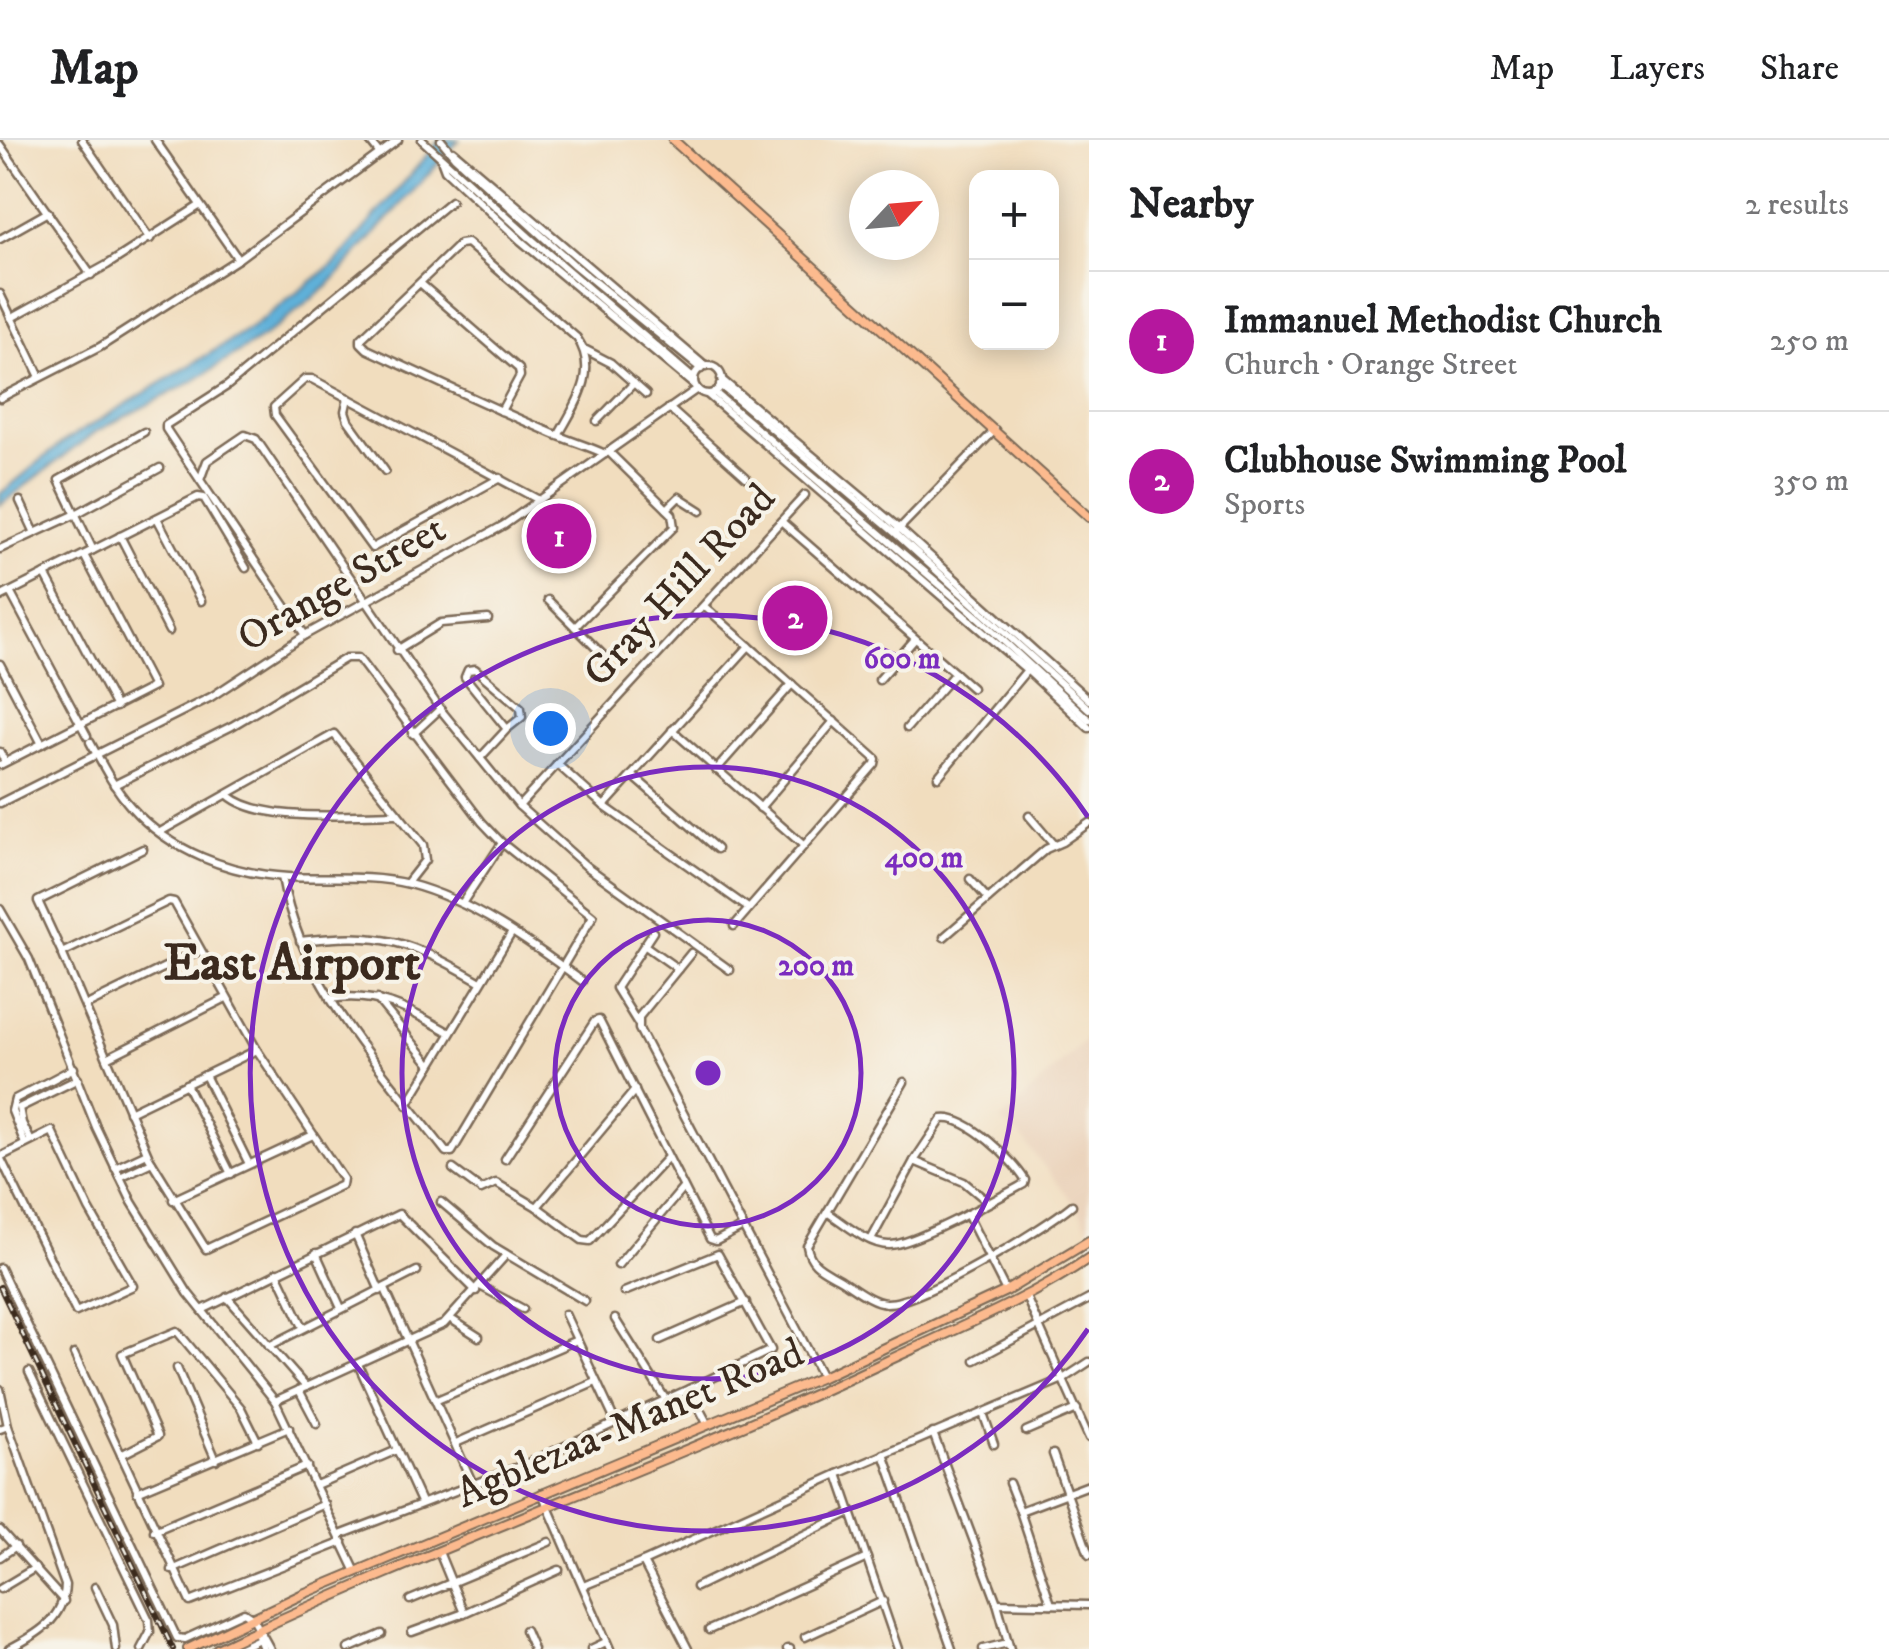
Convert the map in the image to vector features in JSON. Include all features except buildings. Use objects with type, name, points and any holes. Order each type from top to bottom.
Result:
[{"type":"main road","points":[[673,140],[1089,517]]},
{"type":"main road","name":"Agblezaa-Manet Road","points":[[188,1649],[356,1572],[822,1377],[1006,1292],[1089,1241]]},
{"type":"main road","name":"Agblezaa-Manet Road","points":[[217,1649],[838,1385],[1026,1296],[1089,1258]]},
{"type":"street","points":[[82,140],[150,239]]},
{"type":"street","points":[[155,140],[238,259]]},
{"type":"street","points":[[369,140],[380,154]]},
{"type":"street","points":[[0,398],[100,346],[238,259],[398,140]]},
{"type":"street","points":[[441,140],[704,368],[715,369],[716,388],[809,491],[1089,724]]},
{"type":"street","points":[[425,143],[445,170],[522,241],[696,384],[716,388],[894,534],[1089,709]]},
{"type":"street","points":[[0,144],[91,275]]},
{"type":"street","points":[[305,635],[166,425],[227,386],[451,201]]},
{"type":"street","points":[[11,318],[91,275],[199,206]]},
{"type":"street","points":[[0,239],[48,212]]},
{"type":"street","points":[[558,436],[586,378],[584,350],[577,338],[468,243],[460,244],[364,335],[361,343],[502,412],[575,444],[604,455],[667,510],[675,522],[674,528],[575,628]]},
{"type":"street","points":[[420,282],[519,369],[520,376],[502,412]]},
{"type":"street","points":[[0,294],[40,377]]},
{"type":"street","points":[[584,350],[596,353],[646,394]]},
{"type":"street","points":[[696,384],[704,368]]},
{"type":"street","points":[[500,478],[378,548],[370,547],[273,411],[276,402],[308,378],[500,478],[539,500]]},
{"type":"street","points":[[597,421],[634,383]]},
{"type":"street","name":"Orange Street","points":[[0,803],[210,697],[305,635],[504,525],[669,408],[696,384]]},
{"type":"street","points":[[716,388],[1089,700]]},
{"type":"street","points":[[348,398],[348,420],[386,471]]},
{"type":"street","points":[[669,408],[746,477]]},
{"type":"street","points":[[894,534],[995,430]]},
{"type":"street","points":[[93,550],[58,484],[62,476],[144,432]]},
{"type":"street","points":[[200,480],[207,460],[245,436],[253,437],[397,650],[519,806],[586,866],[730,970]]},
{"type":"street","points":[[0,549],[74,515],[160,468]]},
{"type":"street","name":"Gray Hill Road","points":[[519,806],[809,491]]},
{"type":"street","points":[[667,510],[679,496],[701,511]]},
{"type":"street","points":[[0,597],[198,497],[204,498],[246,568]]},
{"type":"street","points":[[20,501],[34,532]]},
{"type":"street","points":[[157,518],[201,601]]},
{"type":"street","points":[[781,521],[972,688]]},
{"type":"street","points":[[894,534],[1089,724]]},
{"type":"street","points":[[120,536],[169,631]]},
{"type":"street","points":[[0,752],[3,764],[152,689],[84,555]]},
{"type":"street","points":[[46,574],[116,706]]},
{"type":"street","points":[[10,592],[114,785],[159,832],[204,859],[228,867],[282,877],[349,876],[407,883],[464,902],[582,981]]},
{"type":"street","points":[[548,600],[606,657]]},
{"type":"street","points":[[704,606],[876,759],[876,764],[734,926]]},
{"type":"street","points":[[397,650],[441,623],[488,619]]},
{"type":"street","points":[[879,680],[915,639]]},
{"type":"street","points":[[604,806],[749,646]]},
{"type":"street","points":[[114,785],[232,726],[350,656],[358,658],[412,734],[502,843],[593,916],[452,1152],[446,1152],[407,1105],[330,999],[288,912],[282,877]]},
{"type":"street","points":[[0,664],[42,744]]},
{"type":"street","points":[[480,758],[522,717],[521,708],[474,669],[468,670],[465,677],[507,730]]},
{"type":"street","points":[[938,777],[1027,670]]},
{"type":"street","points":[[907,728],[955,673]]},
{"type":"street","points":[[716,770],[792,684]]},
{"type":"street","points":[[412,734],[440,709]]},
{"type":"street","points":[[759,808],[834,721]]},
{"type":"street","points":[[672,730],[802,844]]},
{"type":"street","points":[[159,832],[334,734],[424,844],[425,860],[407,883]]},
{"type":"street","points":[[557,764],[604,806],[748,908]]},
{"type":"street","points":[[632,775],[716,848]]},
{"type":"street","points":[[228,795],[256,808],[294,814],[399,814]]},
{"type":"street","points":[[1029,816],[1054,844]]},
{"type":"street","points":[[944,936],[1054,844],[1089,823]]},
{"type":"street","points":[[464,902],[502,843]]},
{"type":"street","points":[[62,953],[172,900],[257,1050],[343,1180],[342,1186],[206,1250],[173,1200],[147,1153],[38,901],[143,850]]},
{"type":"street","points":[[970,880],[988,898]]},
{"type":"street","points":[[0,909],[29,960],[115,1168],[166,1260],[275,1401],[356,1572]]},
{"type":"street","points":[[653,932],[616,988],[638,1022],[741,1228],[822,1377]]},
{"type":"street","points":[[407,1105],[511,934]]},
{"type":"street","points":[[300,941],[370,938],[404,942],[481,982]]},
{"type":"street","points":[[644,946],[678,969]]},
{"type":"street","points":[[86,1005],[200,950]]},
{"type":"street","points":[[638,1022],[692,952]]},
{"type":"street","points":[[330,999],[352,995],[377,998],[403,1006],[450,1033]]},
{"type":"street","points":[[107,1058],[226,998]]},
{"type":"street","points":[[377,998],[431,1065]]},
{"type":"street","points":[[504,1159],[597,1019],[636,1090],[666,1158],[714,1242],[741,1228]]},
{"type":"street","points":[[129,1112],[257,1050]]},
{"type":"street","points":[[28,1142],[12,1112],[15,1099],[74,1068]]},
{"type":"street","points":[[205,1075],[249,1164]]},
{"type":"street","points":[[28,1142],[20,1108],[78,1079]]},
{"type":"street","points":[[904,1082],[807,1246],[818,1267],[880,1302],[889,1303],[908,1298],[989,1259],[1072,1206]]},
{"type":"street","points":[[186,1084],[231,1174]]},
{"type":"street","points":[[537,1207],[636,1090]]},
{"type":"street","points":[[827,1212],[871,1240],[890,1246],[967,1214],[1025,1180],[1008,1158],[958,1121],[950,1118],[937,1123],[871,1240]]},
{"type":"street","points":[[48,1132],[55,1133],[88,1209],[132,1283],[130,1288],[73,1311],[1,1160],[3,1154],[28,1142],[48,1132]]},
{"type":"street","points":[[173,1200],[313,1134]]},
{"type":"street","points":[[115,1168],[147,1153]]},
{"type":"street","points":[[453,1170],[481,1190],[496,1182],[582,1240],[590,1240],[666,1158]]},
{"type":"street","points":[[914,1161],[964,1182],[988,1202]]},
{"type":"street","points":[[120,1177],[152,1162]]},
{"type":"street","points":[[618,1266],[683,1188]]},
{"type":"street","points":[[442,1202],[506,1255],[585,1300]]},
{"type":"street","points":[[967,1214],[1006,1292]]},
{"type":"street","points":[[202,1310],[390,1217],[401,1216],[478,1289],[522,1309]]},
{"type":"street","points":[[355,1234],[437,1400],[472,1482]]},
{"type":"street","points":[[74,1354],[172,1570],[188,1600],[194,1603],[421,1502],[494,1477],[770,1353],[770,1346],[716,1252],[624,1292]]},
{"type":"street","points":[[316,1253],[341,1308]]},
{"type":"street","points":[[275,1401],[451,1319],[506,1255]]},
{"type":"street","points":[[0,1268],[177,1638],[185,1639],[240,1612],[266,1649]]},
{"type":"street","points":[[270,1346],[417,1270]]},
{"type":"street","points":[[277,1272],[303,1328]]},
{"type":"street","points":[[1026,1296],[1089,1438]]},
{"type":"street","points":[[227,1297],[303,1389],[317,1424]]},
{"type":"street","points":[[975,1360],[1089,1299]]},
{"type":"street","points":[[660,1340],[746,1302]]},
{"type":"street","points":[[565,1314],[616,1424]]},
{"type":"street","points":[[451,1319],[480,1337]]},
{"type":"street","points":[[615,1319],[666,1400]]},
{"type":"street","points":[[120,1455],[158,1436],[122,1354],[178,1330],[240,1408],[258,1442]]},
{"type":"street","points":[[437,1400],[577,1340]]},
{"type":"street","points":[[583,1586],[1063,1378],[1089,1362]]},
{"type":"street","points":[[358,1364],[421,1502]]},
{"type":"street","points":[[177,1368],[216,1460]]},
{"type":"street","points":[[29,1372],[149,1620],[150,1632],[141,1649]]},
{"type":"street","points":[[456,1444],[596,1382]]},
{"type":"street","points":[[0,1389],[4,1428],[64,1576],[64,1601],[44,1630],[8,1649]]},
{"type":"street","points":[[689,1389],[708,1425]]},
{"type":"street","points":[[1026,1431],[1077,1410]]},
{"type":"street","points":[[983,1413],[994,1444]]},
{"type":"street","points":[[137,1492],[289,1428]]},
{"type":"street","points":[[933,1433],[997,1603],[1009,1646],[982,1649]]},
{"type":"street","points":[[316,1485],[396,1450]]},
{"type":"street","points":[[884,1454],[952,1649]]},
{"type":"street","points":[[1052,1454],[1089,1555]]},
{"type":"street","points":[[154,1531],[307,1466]]},
{"type":"street","points":[[838,1474],[898,1649]]},
{"type":"street","points":[[1008,1484],[1051,1604]]},
{"type":"street","points":[[1020,1511],[1089,1485]]},
{"type":"street","points":[[542,1494],[608,1645],[591,1649]]},
{"type":"street","points":[[172,1570],[325,1504]]},
{"type":"street","points":[[696,1587],[851,1512]]},
{"type":"street","points":[[1078,1525],[1089,1521]]},
{"type":"street","points":[[0,1530],[64,1601]]},
{"type":"street","points":[[410,1600],[549,1542]]},
{"type":"street","points":[[0,1557],[16,1546]]},
{"type":"street","points":[[438,1552],[464,1614]]},
{"type":"street","points":[[709,1630],[867,1558]]},
{"type":"street","points":[[643,1562],[688,1649]]},
{"type":"street","points":[[0,1589],[35,1568]]},
{"type":"street","points":[[412,1632],[464,1614],[559,1570]]},
{"type":"street","points":[[95,1587],[113,1624],[116,1649]]},
{"type":"street","points":[[805,1637],[884,1601]]},
{"type":"street","points":[[997,1603],[1089,1604]]},
{"type":"street","points":[[525,1630],[534,1649]]},
{"type":"street","points":[[238,1649],[255,1634]]},
{"type":"street","points":[[348,1649],[382,1634]]},
{"type":"shaded area","points":[[1089,1037],[1089,1230],[1076,1206],[1020,1136],[1000,1121]]},
{"type":"water","points":[[440,140],[459,140],[328,286],[265,336],[194,381],[97,431],[0,505],[0,494],[63,442],[250,329],[335,263]]},
{"type":"railway","points":[[0,1287],[173,1649]]},
{"type":"place","name":"Immanuel Methodist Church","points":[[559,536]]},
{"type":"place","name":"Clubhouse Swimming Pool","points":[[795,618]]},
{"type":"district","name":"East Airport","points":[[292,964]]}]
